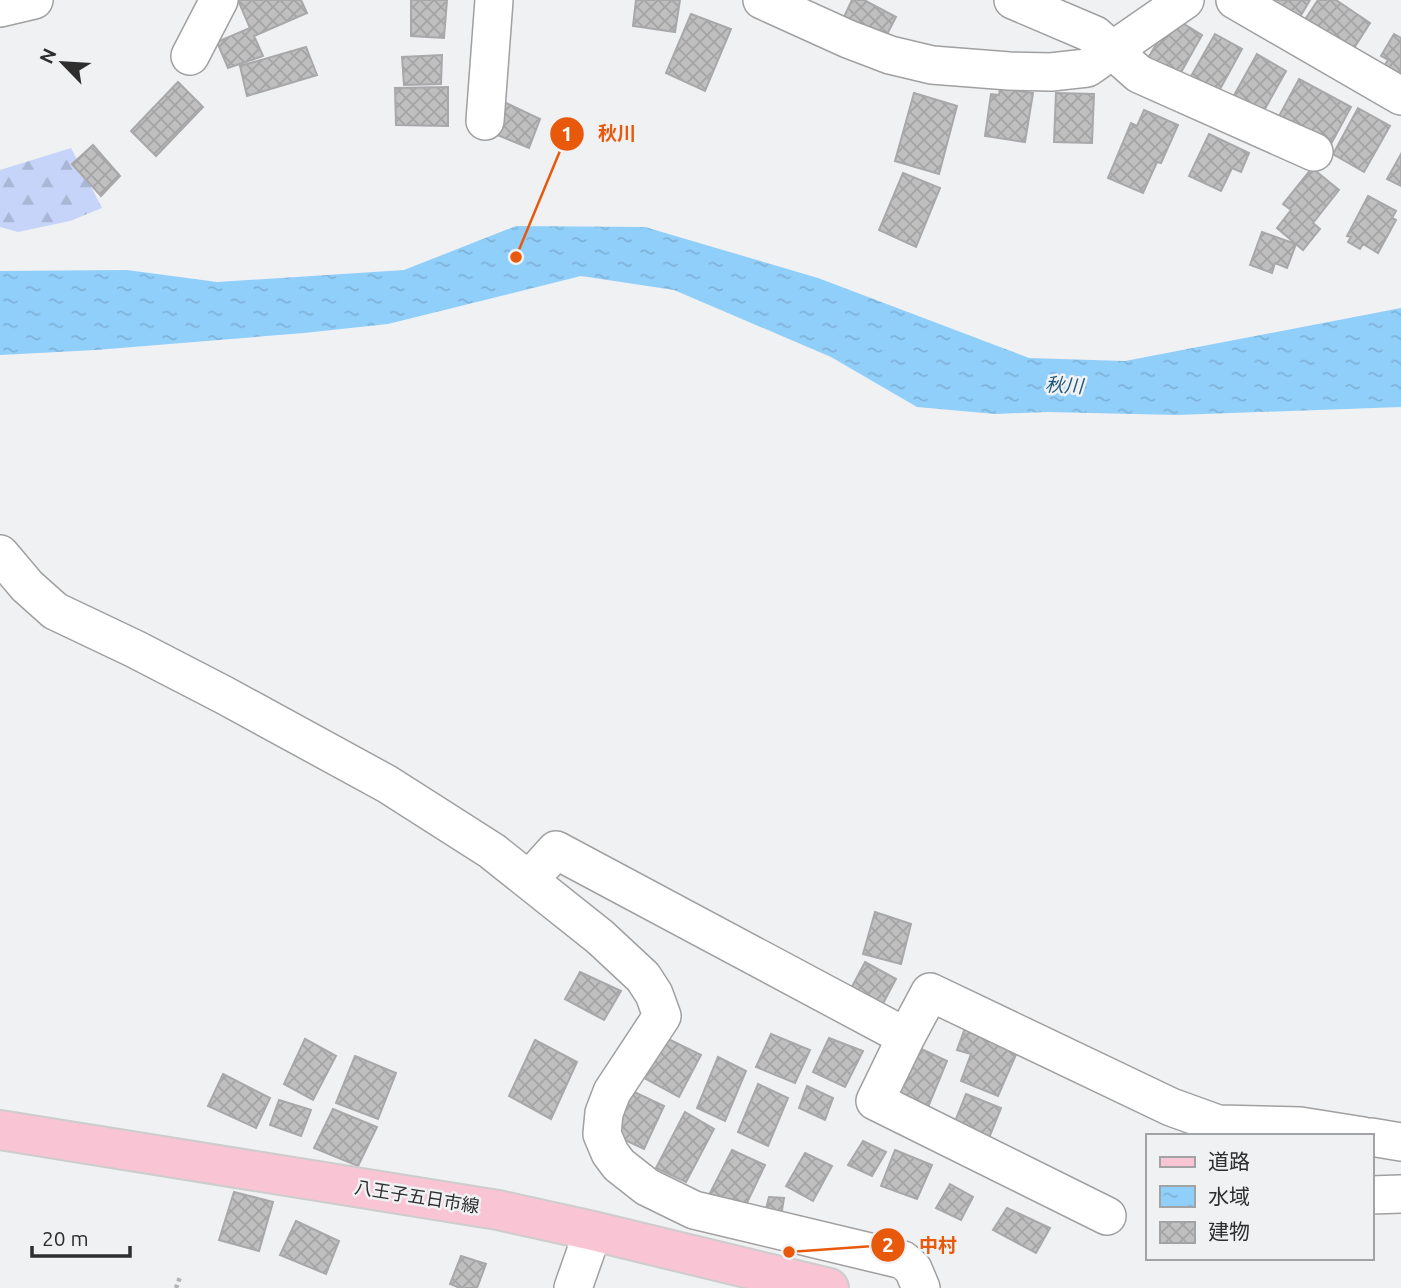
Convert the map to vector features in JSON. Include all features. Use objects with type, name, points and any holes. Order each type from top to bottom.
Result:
[{"type":"main road","name":"八王子五日市線","points":[[0,1129],[498,1210],[593,1230],[829,1288]]},
{"type":"street","points":[[0,8],[34,0]]},
{"type":"street","points":[[190,56],[219,0]]},
{"type":"street","points":[[485,121],[494,0]]},
{"type":"street","points":[[762,0],[890,55],[932,65],[1051,72],[1087,68],[1185,0]]},
{"type":"street","points":[[1013,0],[1096,35],[1139,74],[1314,152]]},
{"type":"street","points":[[1235,0],[1401,96]]},
{"type":"street","points":[[0,554],[27,586],[55,611],[224,695],[387,784],[492,851],[600,937],[642,977],[654,994],[662,1016],[612,1092],[604,1113],[602,1134],[610,1153],[619,1165],[647,1187],[694,1210],[903,1260],[913,1269],[921,1288]]},
{"type":"street","points":[[529,880],[556,850],[906,1037]]},
{"type":"street","points":[[1107,1216],[875,1101],[930,992],[1171,1107],[1217,1124],[1338,1134]]},
{"type":"street","points":[[1373,1137],[1401,1142]]},
{"type":"street","points":[[1373,1195],[1401,1194]]},
{"type":"street","points":[[573,1288],[593,1230]]},
{"type":"path","points":[[176,1288],[180,1277]]},
{"type":"green space","points":[[71,148],[102,208],[70,221],[18,232],[0,227],[0,170]]},
{"type":"water","points":[[516,226],[645,227],[818,278],[1029,358],[1125,361],[1401,308],[1401,407],[1177,415],[1047,412],[995,414],[917,407],[831,357],[674,290],[581,276],[388,324],[96,350],[0,355],[0,271],[127,270],[217,282],[404,270]]},
{"type":"building","points":[[238,0],[301,0],[307,13],[254,36],[263,56],[228,68],[217,42],[250,28]]},
{"type":"building","points":[[411,0],[447,0],[444,38],[411,36]]},
{"type":"building","points":[[636,0],[680,0],[675,32],[633,26]]},
{"type":"building","points":[[852,0],[864,0],[896,17],[883,42],[841,23]]},
{"type":"building","points":[[1263,0],[1310,0],[1300,17]]},
{"type":"building","points":[[1318,0],[1336,0],[1370,23],[1354,48],[1342,40],[1340,45],[1304,21]]},
{"type":"building","points":[[691,14],[731,29],[705,91],[666,73]]},
{"type":"building","points":[[1176,19],[1202,35],[1179,76],[1148,58],[1160,38],[1164,40]]},
{"type":"building","points":[[1215,34],[1242,49],[1218,93],[1190,78]]},
{"type":"building","points":[[1394,34],[1401,38],[1401,77],[1384,66],[1388,60],[1381,56]]},
{"type":"building","points":[[306,47],[317,75],[247,96],[240,66]]},
{"type":"building","points":[[1257,54],[1286,71],[1261,116],[1232,99]]},
{"type":"building","points":[[442,55],[441,84],[404,85],[402,57]]},
{"type":"building","points":[[1299,79],[1351,107],[1330,146],[1278,118]]},
{"type":"building","points":[[178,82],[203,107],[156,156],[131,131]]},
{"type":"building","points":[[448,87],[448,126],[396,125],[395,88]]},
{"type":"building","points":[[1000,88],[1033,93],[1025,142],[985,136],[991,94],[999,95]]},
{"type":"building","points":[[914,93],[957,106],[939,174],[895,161]]},
{"type":"building","points":[[1056,93],[1094,94],[1092,143],[1054,142]]},
{"type":"building","points":[[504,102],[540,119],[529,148],[490,132]]},
{"type":"building","points":[[1358,108],[1390,126],[1364,172],[1333,154]]},
{"type":"building","points":[[1144,110],[1178,125],[1161,163],[1157,162],[1143,193],[1108,178],[1131,123],[1137,126]]},
{"type":"building","points":[[1209,134],[1249,153],[1241,172],[1232,168],[1221,191],[1189,176]]},
{"type":"building","points":[[93,145],[120,176],[101,196],[72,164]]},
{"type":"building","points":[[1401,154],[1401,186],[1387,179]]},
{"type":"building","points":[[1312,168],[1339,190],[1313,223],[1320,229],[1303,250],[1277,228],[1291,210],[1283,204]]},
{"type":"building","points":[[903,173],[940,188],[916,247],[879,230]]},
{"type":"building","points":[[1368,196],[1396,211],[1392,218],[1396,220],[1378,253],[1363,244],[1360,249],[1348,242],[1351,237],[1347,236]]},
{"type":"building","points":[[1262,232],[1296,244],[1287,268],[1275,263],[1272,273],[1250,265]]},
{"type":"building","points":[[875,912],[911,924],[901,964],[863,954]]},
{"type":"building","points":[[865,962],[896,979],[878,1013],[846,998]]},
{"type":"building","points":[[580,972],[621,991],[604,1020],[565,999]]},
{"type":"building","points":[[965,1028],[1018,1050],[998,1096],[961,1081],[971,1054],[957,1050]]},
{"type":"building","points":[[658,1034],[701,1055],[679,1097],[637,1074]]},
{"type":"building","points":[[771,1034],[810,1050],[795,1083],[756,1067]]},
{"type":"building","points":[[829,1038],[863,1051],[845,1087],[813,1072]]},
{"type":"building","points":[[305,1039],[336,1056],[313,1100],[284,1084]]},
{"type":"building","points":[[535,1040],[577,1062],[551,1119],[509,1096]]},
{"type":"building","points":[[915,1046],[947,1061],[926,1112],[893,1097]]},
{"type":"building","points":[[355,1056],[396,1073],[378,1119],[336,1103]]},
{"type":"building","points":[[718,1057],[746,1071],[725,1121],[697,1108]]},
{"type":"building","points":[[223,1074],[270,1098],[256,1128],[208,1106]]},
{"type":"building","points":[[758,1084],[788,1098],[768,1146],[738,1132]]},
{"type":"building","points":[[807,1086],[833,1098],[825,1120],[799,1108]]},
{"type":"building","points":[[630,1090],[664,1106],[644,1149],[612,1134]]},
{"type":"building","points":[[966,1094],[1001,1108],[987,1143],[952,1129]]},
{"type":"building","points":[[279,1100],[311,1110],[301,1136],[270,1125]]},
{"type":"building","points":[[333,1109],[377,1127],[358,1166],[314,1148]]},
{"type":"building","points":[[685,1112],[714,1129],[686,1182],[656,1168]]},
{"type":"building","points":[[863,1141],[886,1152],[872,1176],[848,1165]]},
{"type":"building","points":[[732,1150],[765,1165],[743,1211],[709,1195]]},
{"type":"building","points":[[895,1150],[932,1165],[917,1199],[881,1186]]},
{"type":"building","points":[[805,1153],[832,1166],[813,1201],[786,1186]]},
{"type":"building","points":[[950,1184],[973,1197],[961,1220],[936,1208]]},
{"type":"building","points":[[234,1192],[273,1202],[259,1251],[219,1240]]},
{"type":"building","points":[[769,1197],[784,1198],[780,1223],[763,1220]]},
{"type":"building","points":[[1007,1208],[1050,1228],[1036,1253],[993,1230]]},
{"type":"building","points":[[296,1221],[339,1241],[326,1274],[280,1255]]},
{"type":"building","points":[[461,1256],[486,1264],[477,1288],[460,1288],[450,1284]]},
{"type":"place","name":"秋川","points":[[516,257]]},
{"type":"place","name":"中村","points":[[789,1252]]}]
